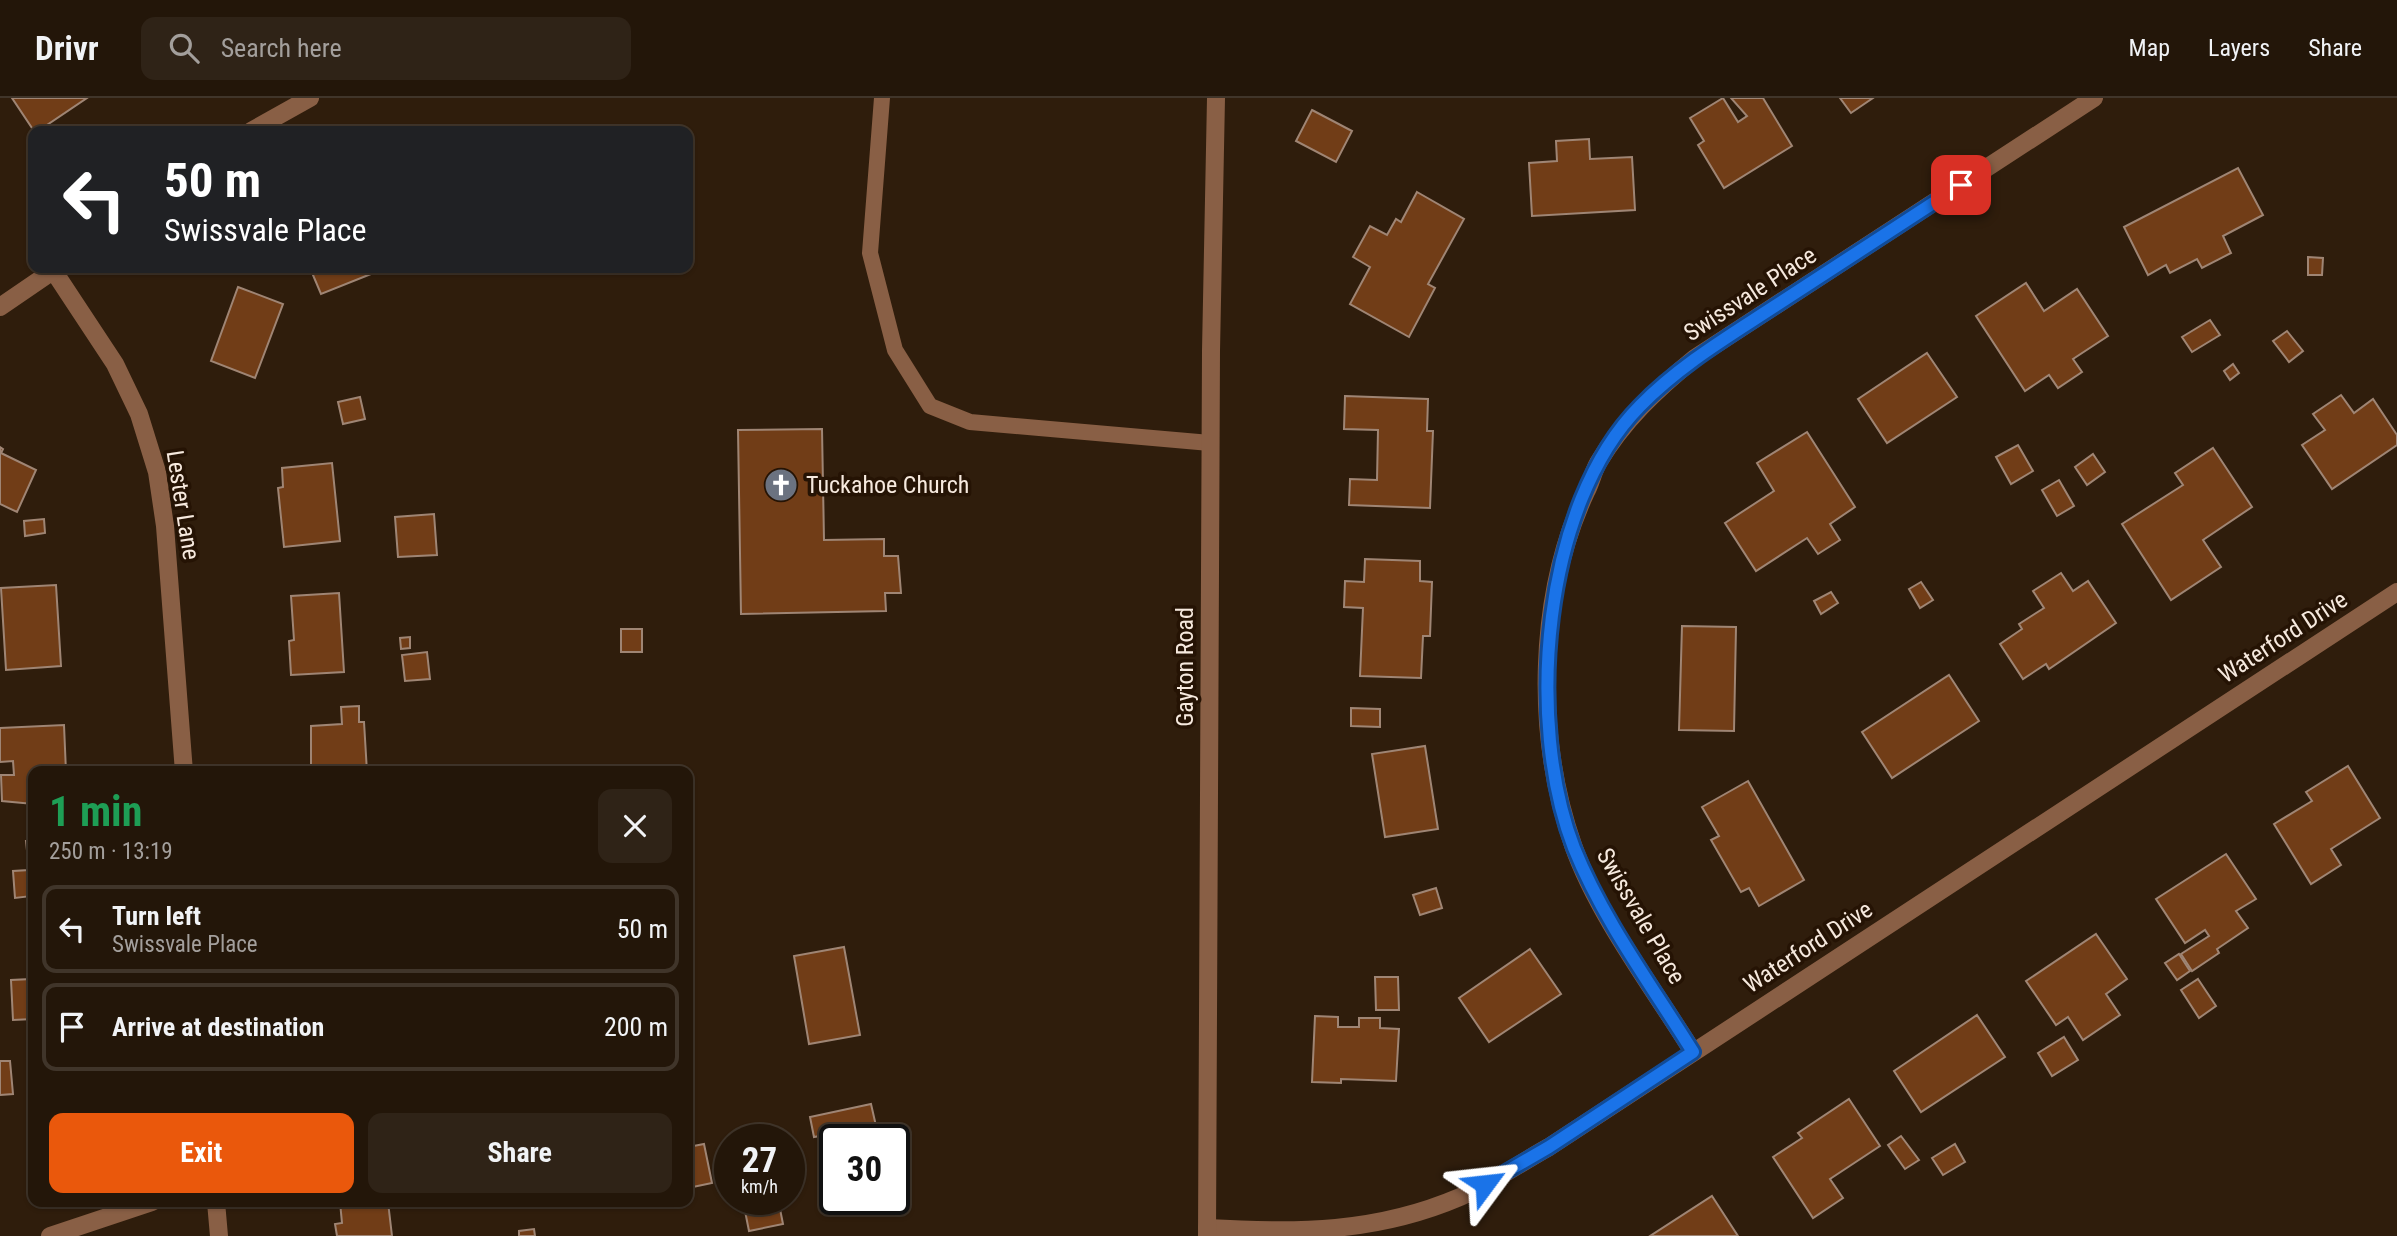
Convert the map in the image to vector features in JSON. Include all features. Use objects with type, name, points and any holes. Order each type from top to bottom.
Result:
[{"type":"street","points":[[260,126],[310,98]]},
{"type":"street","name":"Gayton Road","points":[[1207,1232],[1210,443],[1216,98]]},
{"type":"street","name":"Swissvale Place","points":[[1693,1052],[1601,903],[1574,847],[1555,782],[1547,665],[1551,610],[1559,569],[1596,465],[1639,407],[1695,358],[2094,98]]},
{"type":"street","points":[[0,307],[49,273]]},
{"type":"street","name":"Lester Lane","points":[[58,273],[116,365],[139,414],[157,472],[165,526],[184,766]]},
{"type":"street","name":"Waterford Drive","points":[[1207,1232],[1302,1232],[1361,1227],[1426,1210],[1463,1196],[1549,1147],[2397,592]]},
{"type":"street","points":[[50,1236],[137,1207]]},
{"type":"street","points":[[216,1207],[219,1236]]},
{"type":"lane","points":[[882,98],[870,253],[895,350],[930,406],[970,422],[1210,443]]},
{"type":"building","points":[[12,98],[87,98],[45,126],[31,126]]},
{"type":"building","points":[[1723,98],[1738,122],[1747,116],[1731,98],[1763,98],[1792,146],[1724,188],[1698,145],[1704,141],[1690,118]]},
{"type":"building","points":[[1840,98],[1873,98],[1851,113]]},
{"type":"building","points":[[1312,110],[1352,131],[1336,162],[1296,141]]},
{"type":"building","points":[[1589,139],[1590,159],[1632,157],[1635,210],[1532,216],[1529,163],[1557,161],[1556,141]]},
{"type":"building","points":[[2238,168],[2263,215],[2223,236],[2231,253],[2202,268],[2197,259],[2170,273],[2166,265],[2148,275],[2124,227]]},
{"type":"building","points":[[1417,192],[1464,219],[1428,284],[1435,288],[1409,337],[1350,304],[1370,267],[1353,257],[1370,226],[1387,235],[1396,219],[1401,222]]},
{"type":"building","points":[[2308,257],[2323,258],[2322,275],[2308,275]]},
{"type":"building","points":[[312,273],[374,273],[321,294]]},
{"type":"building","points":[[2026,283],[2044,311],[2077,289],[2108,336],[2073,359],[2082,372],[2058,388],[2049,375],[2025,391],[1976,316]]},
{"type":"building","points":[[238,287],[283,304],[255,378],[211,361]]},
{"type":"building","points":[[2210,320],[2220,335],[2192,352],[2182,337]]},
{"type":"building","points":[[2287,331],[2303,351],[2289,362],[2273,341]]},
{"type":"building","points":[[1927,353],[1957,397],[1887,443],[1858,399]]},
{"type":"building","points":[[2233,364],[2239,373],[2230,380],[2224,371]]},
{"type":"building","points":[[2341,395],[2354,413],[2373,399],[2397,435],[2397,445],[2332,489],[2302,445],[2325,430],[2313,414]]},
{"type":"building","points":[[1345,396],[1428,399],[1427,431],[1433,431],[1430,508],[1349,505],[1350,479],[1377,480],[1378,430],[1344,429]]},
{"type":"building","points":[[360,397],[365,419],[343,424],[338,402]]},
{"type":"building","name":"Tuckahoe Church","points":[[822,429],[824,540],[884,539],[884,556],[898,556],[901,593],[885,593],[886,611],[741,614],[738,430]]},
{"type":"building","points":[[1807,432],[1855,507],[1830,524],[1840,540],[1818,554],[1807,538],[1756,571],[1725,523],[1774,491],[1757,463]]},
{"type":"building","points":[[2018,445],[2033,471],[2011,484],[1996,457]]},
{"type":"building","points":[[0,447],[3,449],[1,453],[36,470],[17,512],[0,504]]},
{"type":"building","points":[[2213,448],[2252,507],[2203,540],[2221,567],[2171,600],[2122,524],[2183,485],[2175,473]]},
{"type":"building","points":[[2093,454],[2105,472],[2087,485],[2075,467]]},
{"type":"building","points":[[332,463],[340,541],[284,547],[278,488],[283,487],[282,468]]},
{"type":"building","points":[[2059,480],[2074,506],[2057,516],[2042,490]]},
{"type":"building","points":[[434,514],[437,555],[398,557],[395,517]]},
{"type":"building","points":[[44,519],[45,533],[25,536],[24,521]]},
{"type":"building","points":[[1365,559],[1420,561],[1420,581],[1432,582],[1430,636],[1423,636],[1421,678],[1360,676],[1363,608],[1344,607],[1345,581],[1364,582]]},
{"type":"building","points":[[2061,573],[2073,591],[2088,581],[2116,623],[2049,669],[2046,664],[2023,679],[2000,644],[2022,629],[2019,624],[2044,608],[2033,591]]},
{"type":"building","points":[[1921,582],[1933,600],[1920,608],[1909,589]]},
{"type":"building","points":[[56,585],[61,666],[6,670],[1,588]]},
{"type":"building","points":[[1831,592],[1838,603],[1821,614],[1814,601]]},
{"type":"building","points":[[339,593],[344,672],[291,675],[289,641],[294,640],[291,596]]},
{"type":"building","points":[[1682,626],[1736,627],[1734,731],[1679,730]]},
{"type":"building","points":[[621,629],[642,629],[642,652],[621,652]]},
{"type":"building","points":[[410,637],[410,648],[401,649],[400,638]]},
{"type":"building","points":[[427,652],[430,679],[405,681],[402,655]]},
{"type":"building","points":[[1949,675],[1979,721],[1892,778],[1862,732]]},
{"type":"building","points":[[359,706],[359,722],[364,722],[367,766],[311,766],[311,726],[342,724],[341,707]]},
{"type":"building","points":[[1351,708],[1380,709],[1380,727],[1351,726]]},
{"type":"building","points":[[64,725],[66,766],[28,766],[28,804],[2,801],[1,775],[14,775],[13,761],[0,762],[0,728]]},
{"type":"building","points":[[1425,746],[1438,829],[1385,837],[1372,754]]},
{"type":"building","points":[[2348,766],[2380,818],[2331,849],[2341,865],[2311,884],[2274,824],[2312,801],[2306,792]]},
{"type":"building","points":[[1748,781],[1804,880],[1759,906],[1749,888],[1741,892],[1711,840],[1719,836],[1702,807]]},
{"type":"building","points":[[2226,854],[2256,899],[2236,911],[2248,928],[2217,949],[2219,953],[2192,971],[2181,954],[2209,936],[2205,930],[2185,943],[2156,899]]},
{"type":"building","points":[[28,870],[28,896],[15,898],[13,871]]},
{"type":"building","points":[[1436,888],[1442,908],[1420,915],[1413,895]]},
{"type":"building","points":[[2096,934],[2127,979],[2106,994],[2120,1015],[2083,1040],[2068,1017],[2056,1025],[2026,981]]},
{"type":"building","points":[[844,947],[860,1035],[809,1044],[794,956]]},
{"type":"building","points":[[1530,949],[1561,994],[1489,1042],[1459,998]]},
{"type":"building","points":[[2179,954],[2190,971],[2177,980],[2165,963]]},
{"type":"building","points":[[1375,977],[1398,977],[1399,1010],[1376,1010]]},
{"type":"building","points":[[28,979],[28,1019],[13,1020],[11,980]]},
{"type":"building","points":[[2198,979],[2216,1006],[2199,1018],[2181,990]]},
{"type":"building","points":[[1977,1015],[2005,1057],[1921,1112],[1894,1071]]},
{"type":"building","points":[[1315,1016],[1338,1017],[1338,1027],[1359,1027],[1359,1018],[1380,1018],[1380,1028],[1399,1029],[1396,1081],[1341,1079],[1341,1083],[1312,1082]]},
{"type":"building","points":[[2064,1037],[2078,1060],[2052,1076],[2038,1053]]},
{"type":"building","points":[[0,1061],[10,1061],[13,1094],[0,1095]]},
{"type":"building","points":[[1849,1099],[1880,1146],[1830,1179],[1843,1198],[1813,1218],[1773,1157],[1802,1138],[1798,1133]]},
{"type":"building","points":[[871,1104],[876,1124],[819,1124],[819,1136],[814,1137],[810,1117]]},
{"type":"building","points":[[1901,1136],[1919,1160],[1905,1169],[1888,1145]]},
{"type":"building","points":[[704,1144],[712,1183],[693,1187],[693,1146]]},
{"type":"building","points":[[1955,1144],[1965,1162],[1943,1175],[1932,1158]]},
{"type":"building","points":[[1712,1196],[1738,1236],[1650,1236]]},
{"type":"building","points":[[340,1207],[389,1207],[392,1236],[337,1236],[335,1224],[342,1223]]},
{"type":"building","points":[[746,1215],[781,1215],[783,1224],[749,1231]]},
{"type":"building","points":[[534,1229],[535,1236],[519,1236],[519,1231]]},
{"type":"place","name":"Tuckahoe Church","points":[[781,485]]},
{"type":"route","points":[[1485,1184],[1549,1147],[1693,1052],[1601,903],[1574,847],[1555,782],[1547,665],[1551,610],[1559,569],[1580,503],[1596,465],[1639,407],[1695,358],[1961,185]]}]
